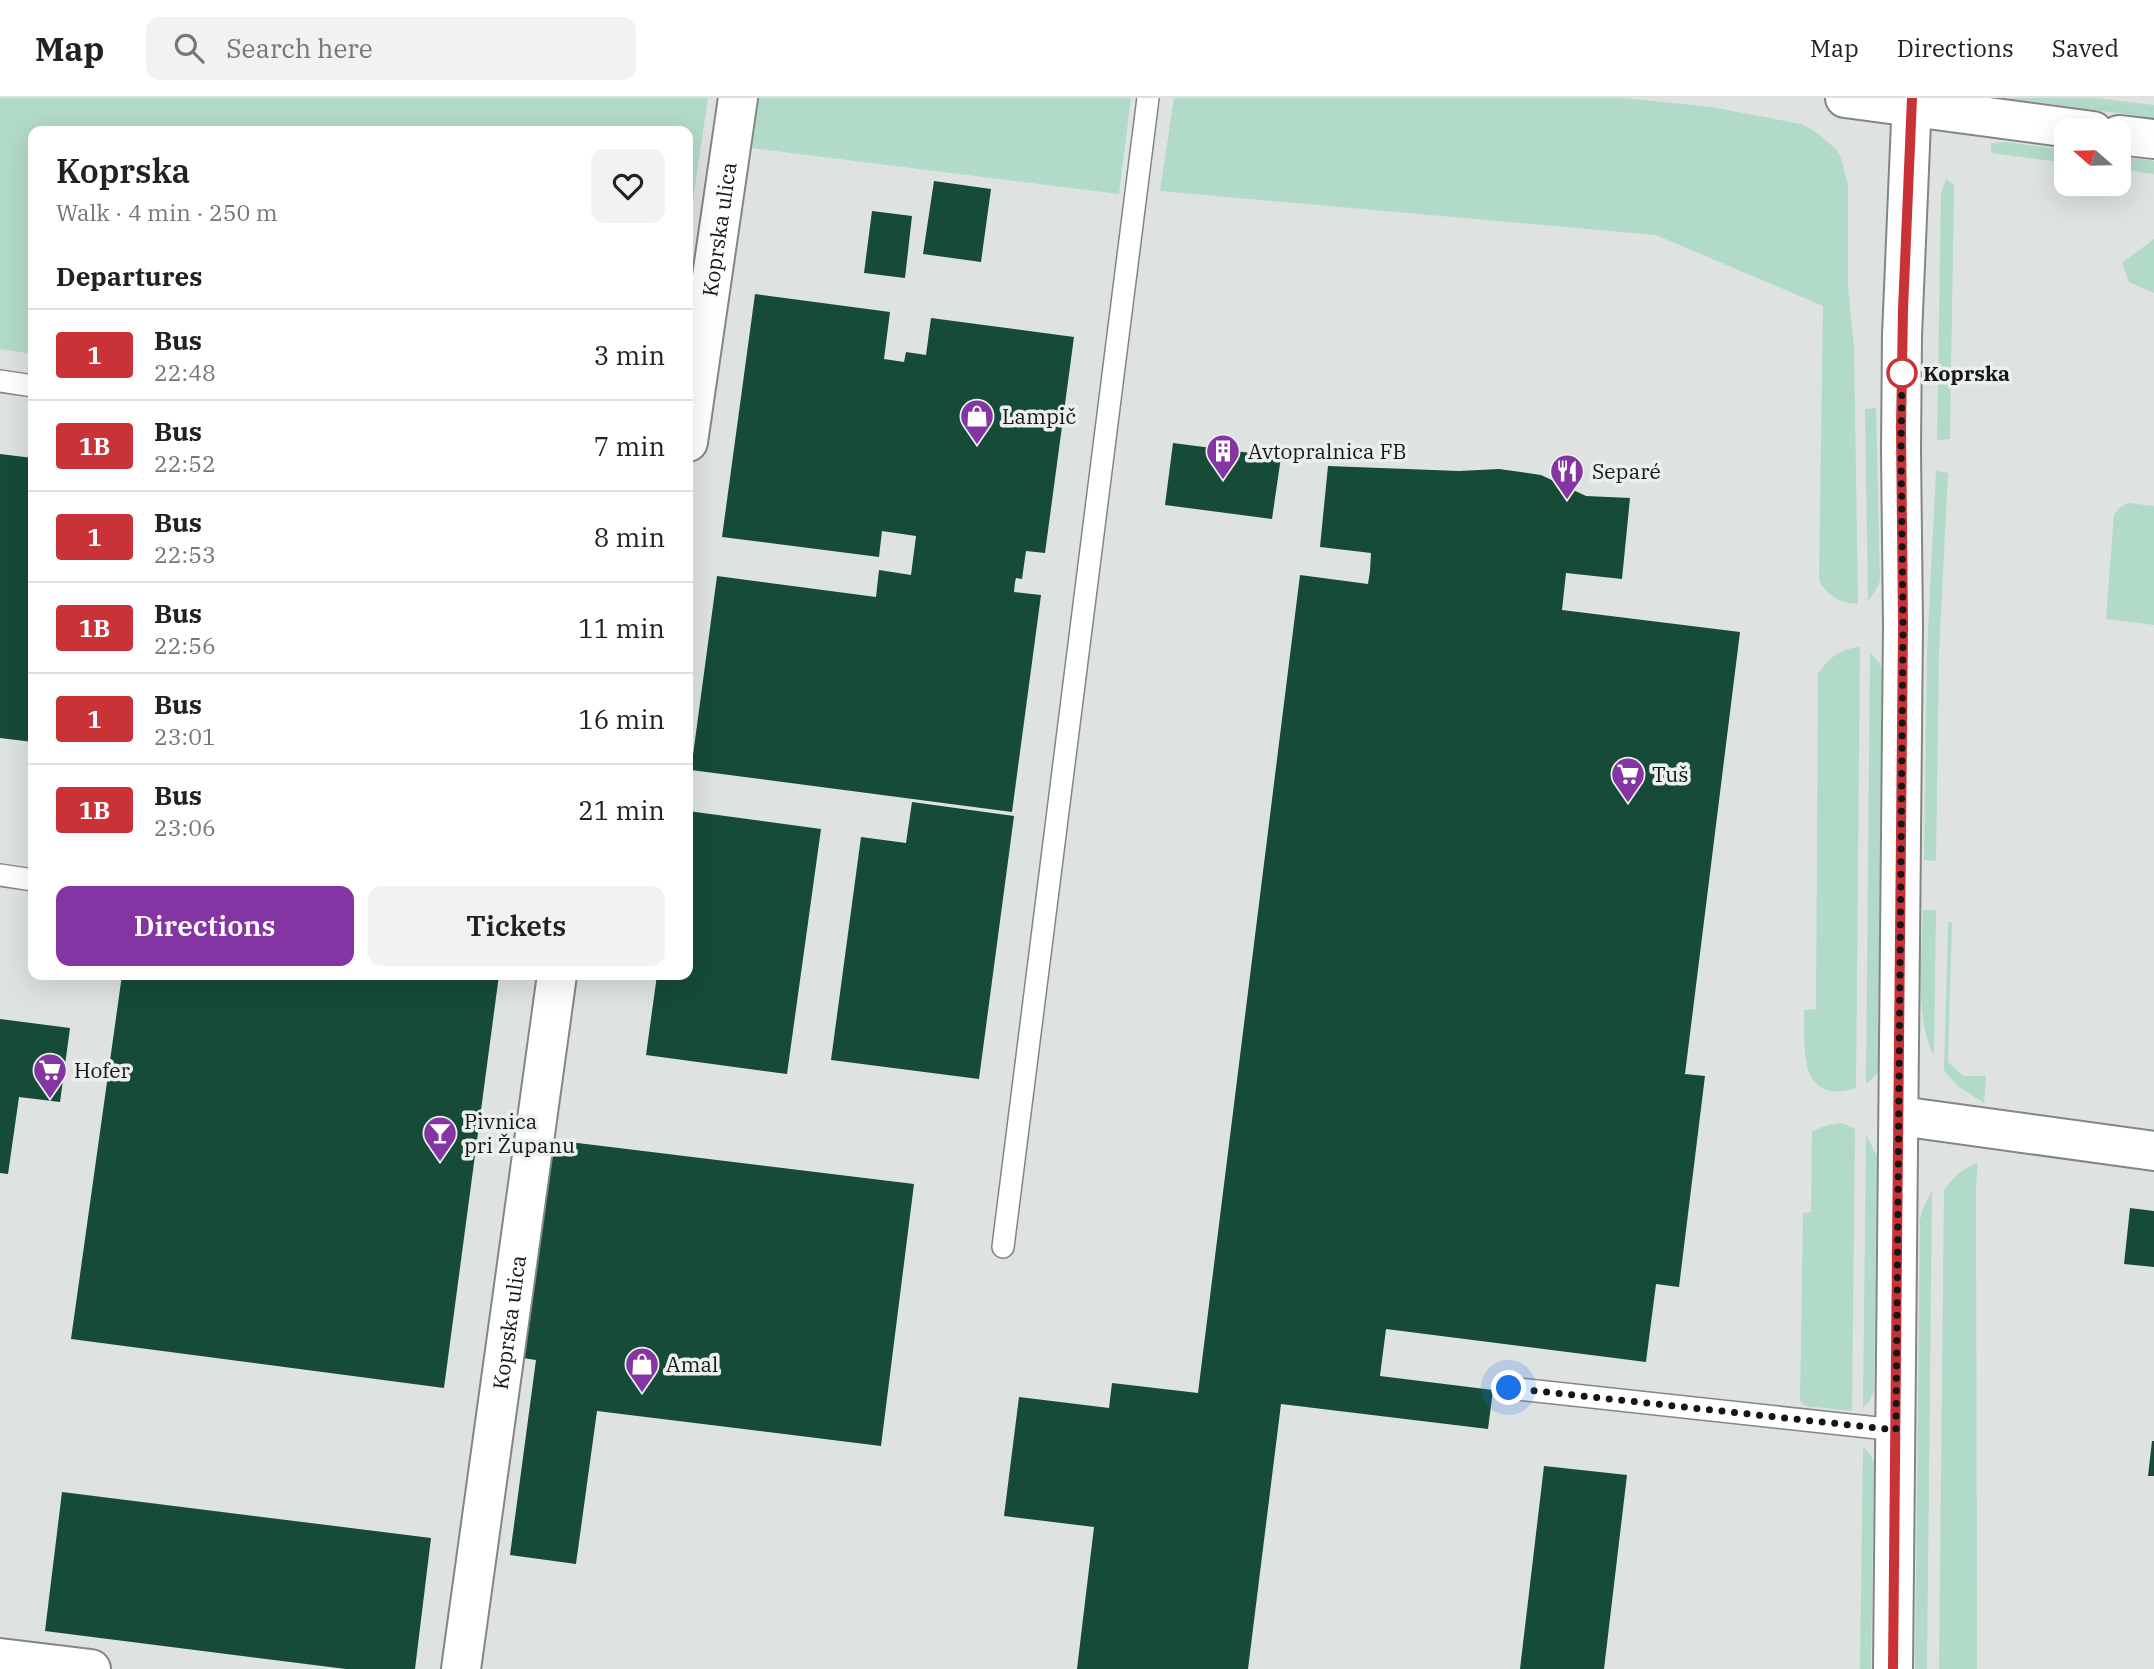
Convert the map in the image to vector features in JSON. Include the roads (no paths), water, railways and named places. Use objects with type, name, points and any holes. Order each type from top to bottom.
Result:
[{"type":"street","name":"Koprska ulica","points":[[693,402],[738,98]]},
{"type":"street","points":[[1844,98],[1912,103],[2054,125]]},
{"type":"street","points":[[1893,1669],[1900,1116],[1903,625],[1901,413],[1912,103]]},
{"type":"street","points":[[2132,136],[2154,139]]},
{"type":"street","name":"Koprska ulica","points":[[461,1669],[556,980]]},
{"type":"street","points":[[1900,1116],[2154,1151]]},
{"type":"street","points":[[0,1658],[91,1669]]},
{"type":"lane","points":[[1003,1247],[1148,98]]},
{"type":"lane","points":[[0,381],[28,385]]},
{"type":"lane","points":[[0,875],[28,879]]},
{"type":"lane","points":[[1509,1388],[1896,1430]]},
{"type":"place","name":"Koprska","points":[[1902,373]]},
{"type":"place","name":"Lampič","points":[[977,446]]},
{"type":"place","name":"Avtopralnica FB","points":[[1223,481]]},
{"type":"place","name":"Separé","points":[[1567,501]]},
{"type":"place","name":"Tuš","points":[[1628,804]]},
{"type":"place","name":"Hofer","points":[[50,1100]]},
{"type":"place","name":"Pivnica pri Županu","points":[[440,1163]]},
{"type":"place","name":"Amal","points":[[642,1394]]}]
